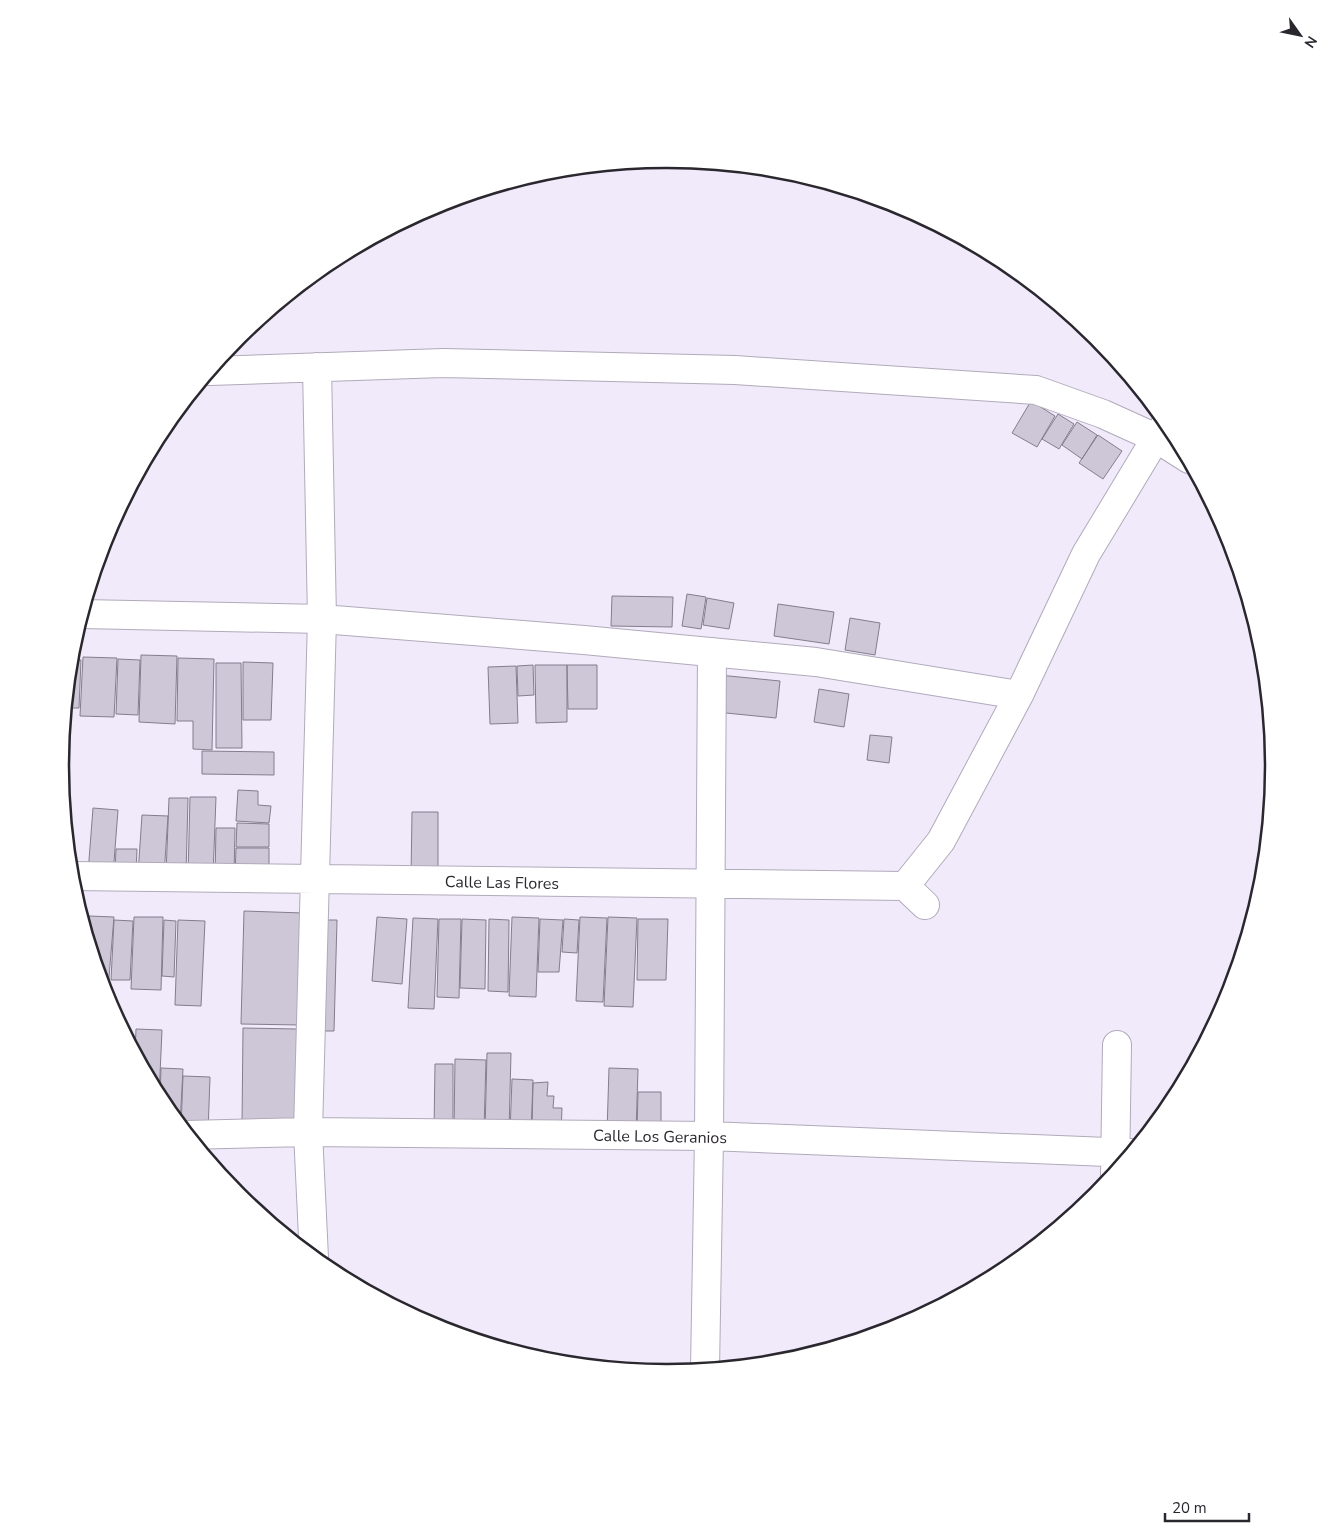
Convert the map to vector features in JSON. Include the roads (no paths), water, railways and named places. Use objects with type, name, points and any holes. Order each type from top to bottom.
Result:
[{"type":"street","points":[[218,371],[443,363],[735,370],[1036,390],[1103,414],[1162,430],[1086,554],[1019,695],[941,841],[905,886],[925,904]]},
{"type":"street","points":[[314,1249],[308,1132],[322,619],[317,367]]},
{"type":"street","points":[[88,614],[322,619],[584,640],[816,662],[1019,695]]},
{"type":"street","points":[[705,1364],[710,1136],[712,652]]},
{"type":"street","name":"Calle Las Flores","points":[[79,876],[905,886]]},
{"type":"street","points":[[1117,1045],[1121,1158]]},
{"type":"street","name":"Calle Los Geranios","points":[[194,1134],[308,1132],[710,1136],[1119,1160]]}]
